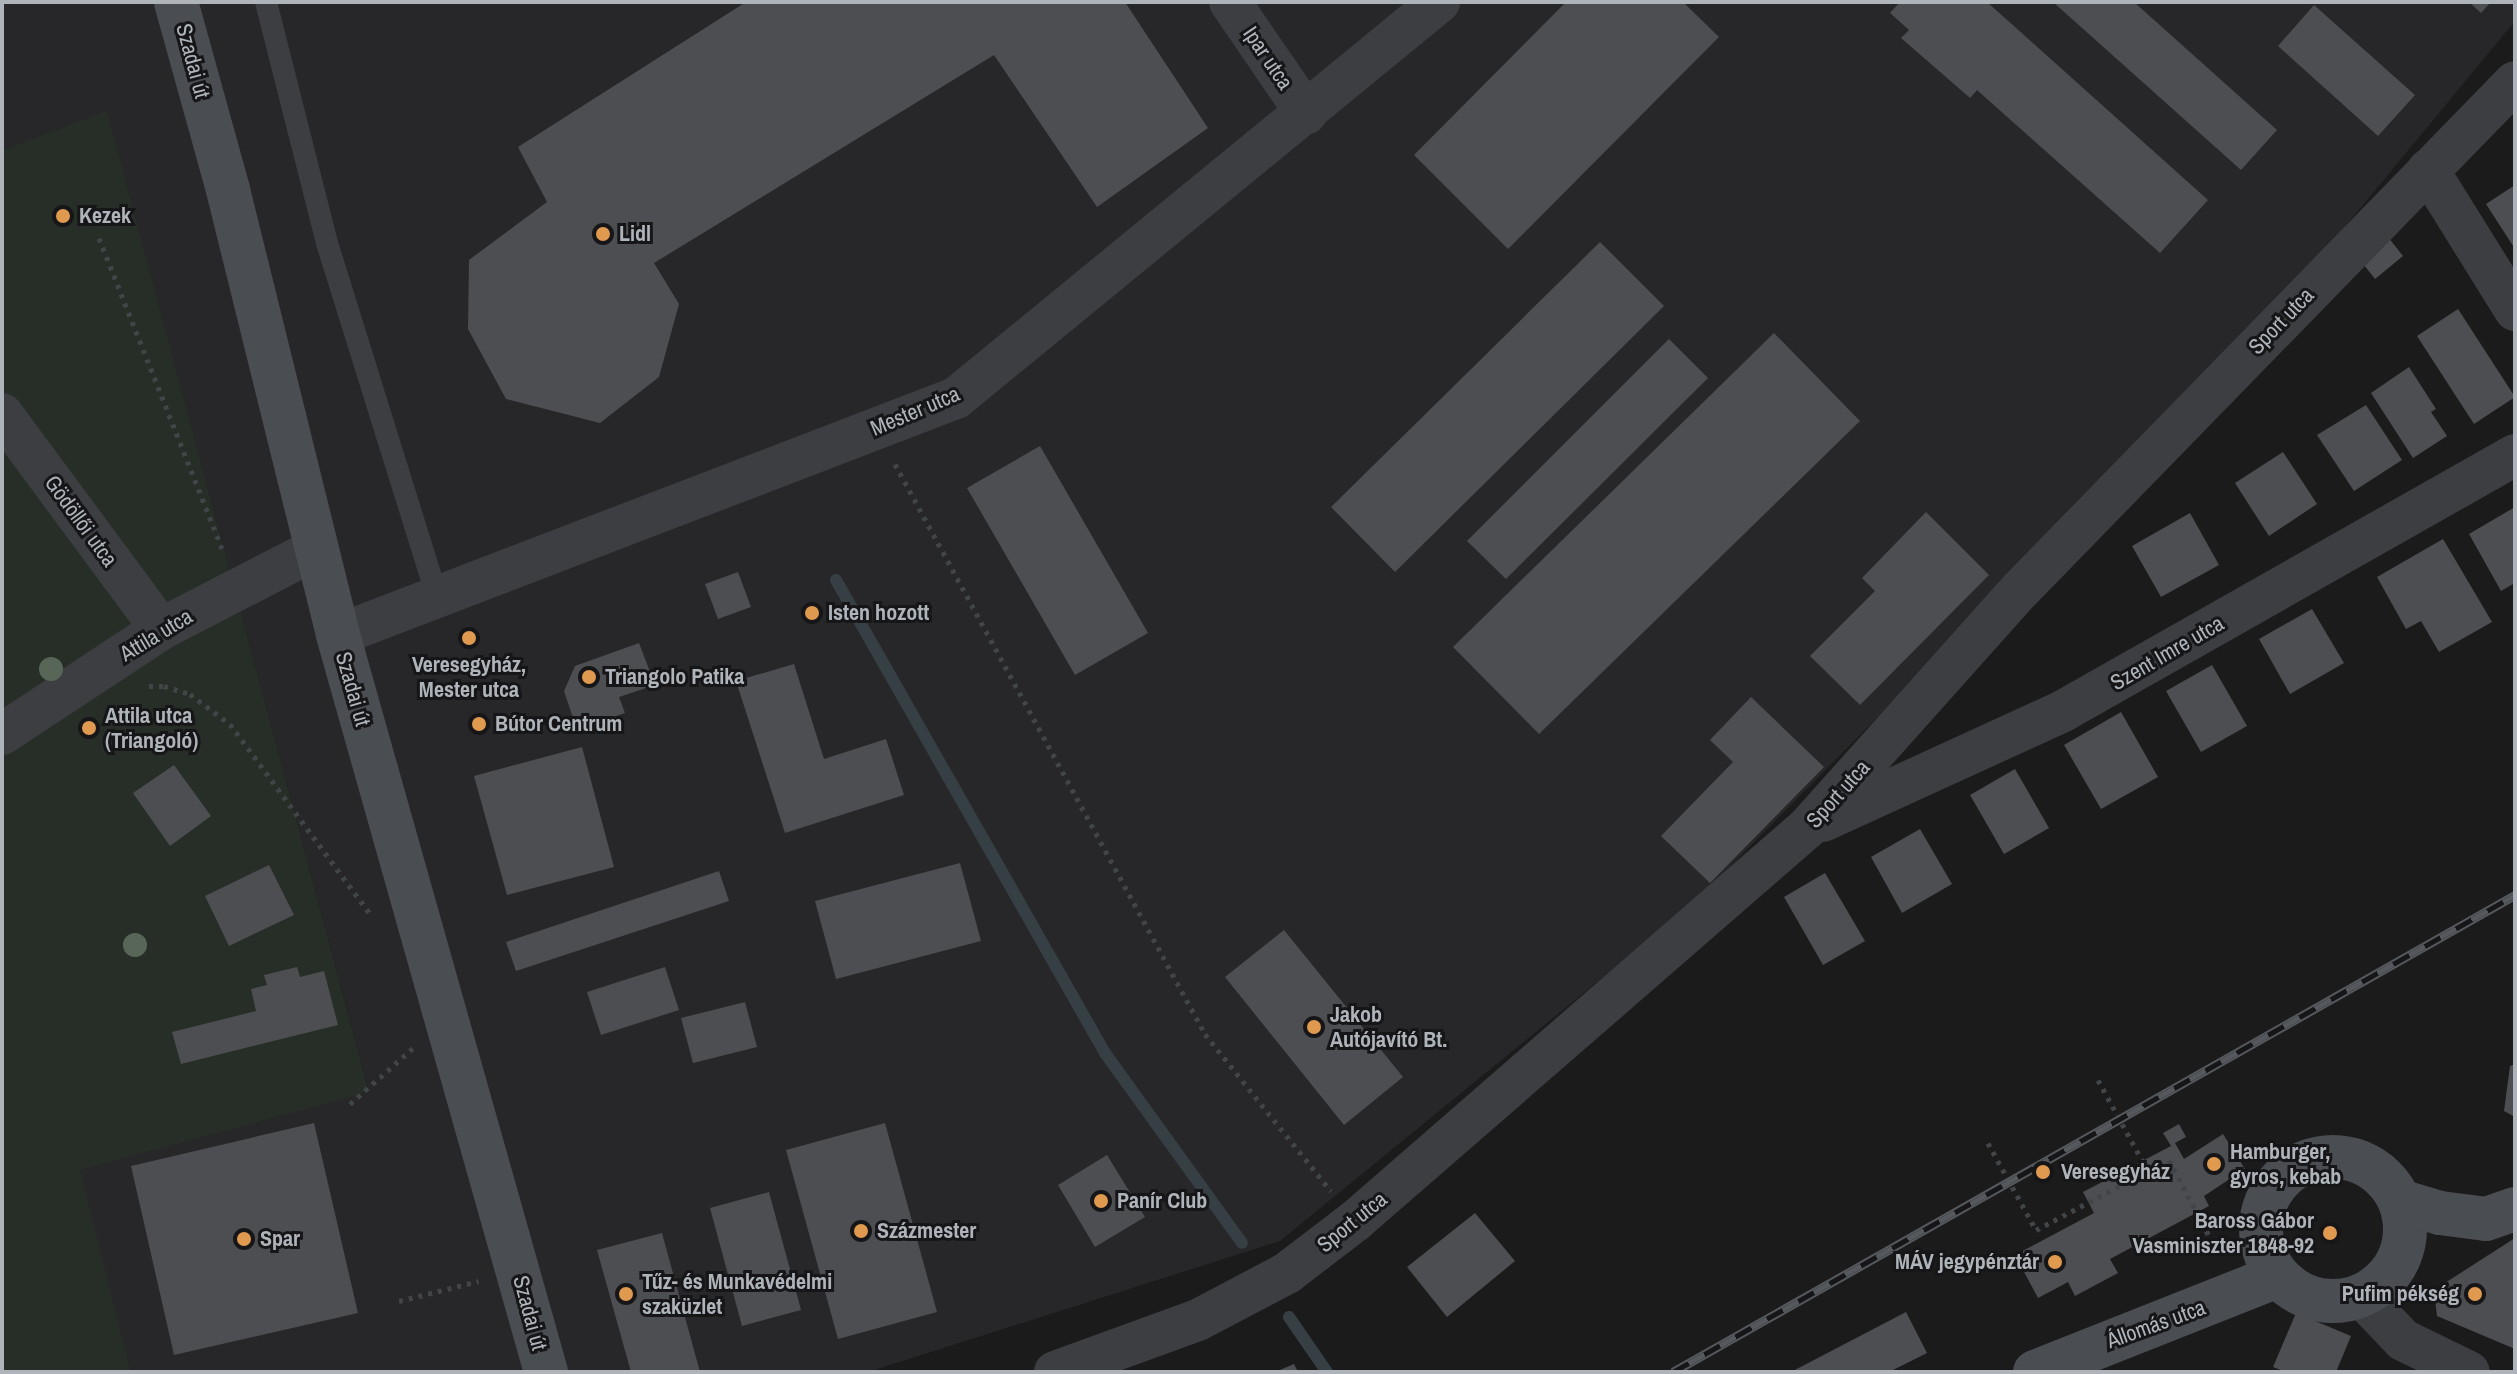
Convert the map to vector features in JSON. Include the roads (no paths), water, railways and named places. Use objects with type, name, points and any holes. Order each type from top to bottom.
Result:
[{"type":"main road","name":"Szadai út","points":[[176,2],[228,190],[338,635],[546,1372]]},
{"type":"main road","points":[[2317,1157],[2355,1160],[2366,1164],[2386,1180],[2400,1201],[2405,1223],[2404,1245],[2395,1267],[2380,1284],[2361,1296],[2339,1301],[2316,1299],[2295,1291],[2277,1276],[2264,1255],[2259,1230],[2263,1205],[2275,1183],[2294,1167],[2317,1157]]},
{"type":"main road","points":[[2400,1201],[2440,1213],[2486,1219],[2515,1209]]},
{"type":"main road","name":"Állomás utca","points":[[2035,1372],[2108,1341],[2224,1300],[2277,1276]]},
{"type":"street","name":"Ipar utca","points":[[1230,2],[1306,113]]},
{"type":"street","name":"Mester utca","points":[[338,635],[956,398],[1439,2]]},
{"type":"street","name":"Sport utca","points":[[1055,1372],[1198,1320],[1287,1273],[1355,1221],[1807,828],[2020,590],[2515,82]]},
{"type":"street","points":[[2428,170],[2515,310]]},
{"type":"street","name":"Gödöllői utca","points":[[2,414],[161,629]]},
{"type":"street","name":"Szent Imre utca","points":[[1807,828],[2063,711],[2515,455]]},
{"type":"street","name":"Attila utca","points":[[2,734],[161,629],[316,549]]},
{"type":"street","points":[[2361,1296],[2403,1340],[2469,1372]]},
{"type":"lane","points":[[266,2],[327,243],[437,597]]},
{"type":"waterway","points":[[836,580],[1105,1053],[1242,1243]]},
{"type":"waterway","points":[[1289,1317],[1327,1372]]},
{"type":"railway","points":[[1673,1372],[2515,895]]},
{"type":"place","name":"Kezek","points":[[63,216]]},
{"type":"place","name":"Lidl","points":[[603,234]]},
{"type":"place","name":"Isten hozott","points":[[812,613]]},
{"type":"place","name":"Veresegyház, Mester utca","points":[[469,638]]},
{"type":"place","name":"Triangolo Patika","points":[[589,677]]},
{"type":"place","name":"Bútor Centrum","points":[[479,724]]},
{"type":"place","name":"Attila utca (Triangoló)","points":[[89,728]]},
{"type":"place","name":"Jakob Autójavító Bt.","points":[[1314,1027]]},
{"type":"place","name":"Hamburger, gyros, kebab","points":[[2214,1164]]},
{"type":"place","name":"Veresegyház","points":[[2043,1172]]},
{"type":"place","name":"Panír Club","points":[[1101,1201]]},
{"type":"place","name":"Százmester","points":[[861,1231]]},
{"type":"place","name":"Baross Gábor Vasminiszter 1848-92","points":[[2330,1233]]},
{"type":"place","name":"Spar","points":[[244,1239]]},
{"type":"place","name":"MÁV jegypénztár","points":[[2055,1262]]},
{"type":"place","name":"Tűz- és Munkavédelmi szaküzlet","points":[[626,1294]]},
{"type":"place","name":"Pufim pékség","points":[[2475,1294]]}]
